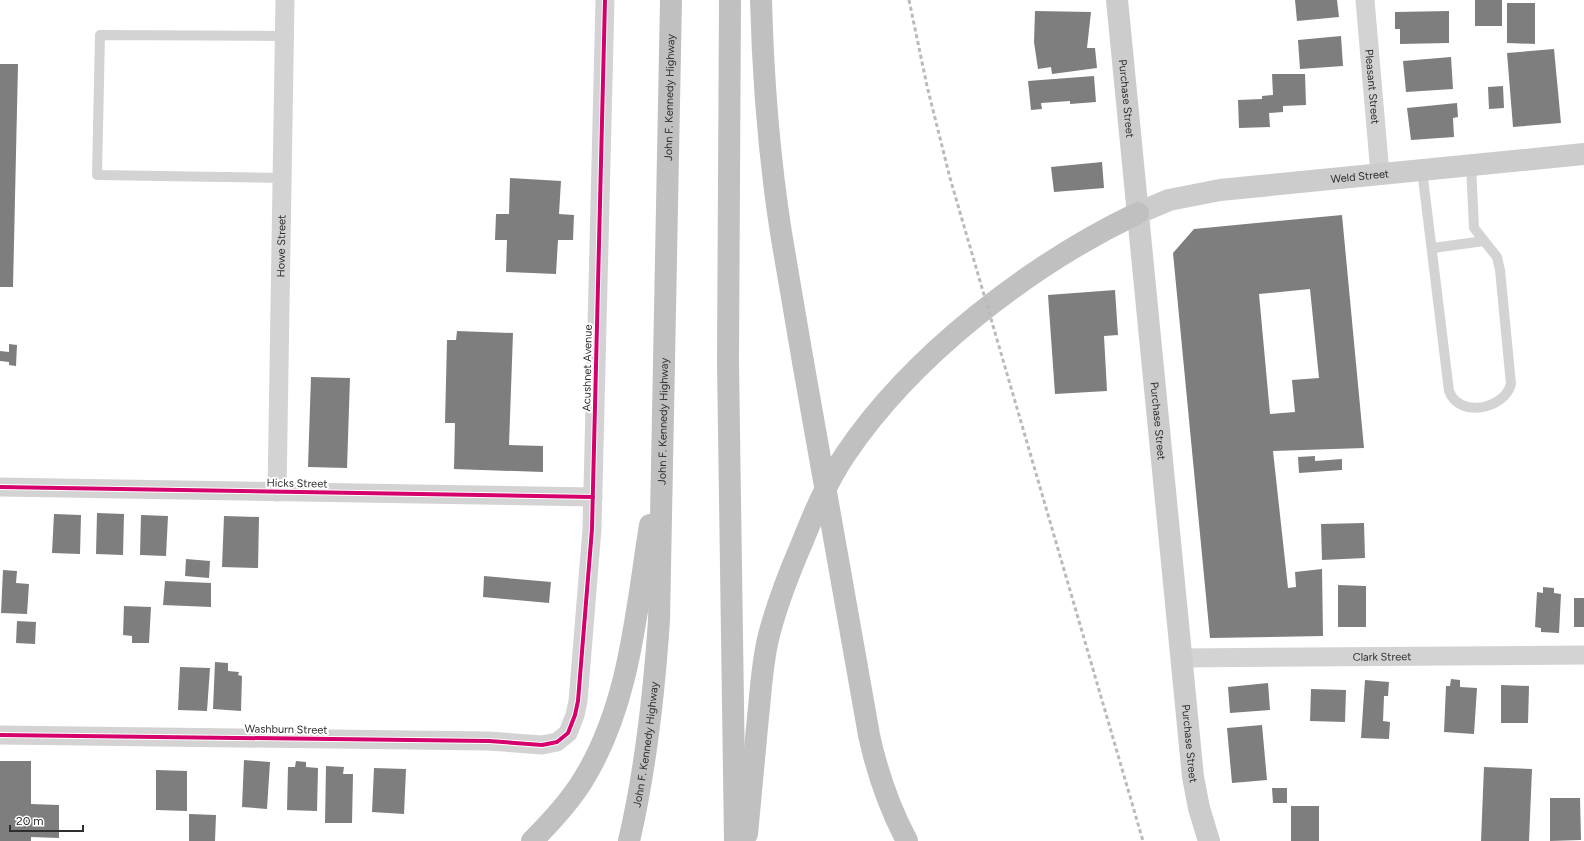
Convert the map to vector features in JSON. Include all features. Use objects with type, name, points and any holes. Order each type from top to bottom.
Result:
[{"type":"highway","name":"John F. Kennedy Highway","points":[[629,841],[647,752],[654,693],[659,620],[670,9]]},
{"type":"highway","points":[[730,10],[728,362],[735,841]]},
{"type":"highway","points":[[761,10],[766,96],[774,179],[781,233],[803,362],[869,735],[888,800],[907,841]]},
{"type":"highway","points":[[746,841],[763,672],[769,634],[784,587],[811,520],[844,456],[892,396],[926,360],[952,337],[1043,266],[1111,226],[1138,213]]},
{"type":"highway","points":[[532,841],[553,819],[582,782],[604,740],[616,708],[626,673],[632,640],[663,441]]},
{"type":"main road","name":"Purchase Street","points":[[1117,0],[1195,793],[1209,841]]},
{"type":"main road","name":"Weld Street","points":[[1138,213],[1169,200],[1214,190],[1584,154]]},
{"type":"street","name":"Howe Street","points":[[277,492],[285,0]]},
{"type":"street","name":"Acushnet Avenue","points":[[568,733],[575,715],[580,685],[591,560],[605,0]]},
{"type":"street","name":"Pleasant Street","points":[[1365,0],[1380,174]]},
{"type":"street","name":"Hicks Street","points":[[0,487],[593,498]]},
{"type":"street","name":"Clark Street","points":[[1181,658],[1584,655]]},
{"type":"street","name":"Washburn Street","points":[[0,735],[489,741],[542,745],[557,742],[568,733]]},
{"type":"lane","points":[[282,178],[97,174],[97,167],[100,35],[285,36]]},
{"type":"lane","points":[[1422,170],[1433,248],[1449,391],[1452,398],[1459,404],[1465,407],[1480,407],[1492,405],[1500,401],[1510,389],[1511,384],[1500,270],[1497,257],[1474,228],[1471,165]]},
{"type":"lane","points":[[1433,248],[1484,241]]},
{"type":"building","points":[[1295,0],[1337,0],[1339,17],[1297,21]]},
{"type":"building","points":[[1475,0],[1502,0],[1502,26],[1475,26]]},
{"type":"building","points":[[1507,3],[1535,3],[1535,44],[1507,43]]},
{"type":"building","points":[[1035,11],[1091,12],[1087,48],[1095,48],[1097,68],[1052,74],[1051,67],[1038,69],[1034,42]]},
{"type":"building","points":[[1449,11],[1449,43],[1400,44],[1400,29],[1395,29],[1395,12]]},
{"type":"building","points":[[1341,36],[1343,66],[1300,69],[1298,40]]},
{"type":"building","points":[[1554,49],[1561,123],[1513,127],[1507,53]]},
{"type":"building","points":[[1451,57],[1453,89],[1406,92],[1403,61]]},
{"type":"building","points":[[0,64],[18,64],[13,287],[0,287]]},
{"type":"building","points":[[1272,74],[1305,74],[1306,105],[1283,106],[1283,112],[1269,113],[1270,127],[1239,128],[1238,100],[1262,99],[1262,96],[1273,95]]},
{"type":"building","points":[[1094,76],[1096,102],[1070,104],[1070,101],[1041,103],[1042,109],[1031,110],[1028,81]]},
{"type":"building","points":[[1503,86],[1504,108],[1489,109],[1488,87]]},
{"type":"building","points":[[1457,103],[1458,117],[1453,118],[1454,137],[1411,140],[1407,108]]},
{"type":"building","points":[[1102,162],[1104,188],[1054,192],[1051,167]]},
{"type":"building","points":[[510,178],[561,181],[559,214],[574,215],[573,240],[558,240],[556,274],[506,272],[507,240],[495,240],[496,214],[509,214]]},
{"type":"building","points":[[1342,215],[1364,448],[1273,451],[1288,588],[1296,587],[1295,572],[1322,569],[1323,636],[1210,638],[1173,253],[1194,229]],"holes":[[[1310,289],[1319,378],[1292,380],[1295,412],[1270,414],[1259,294]]]},
{"type":"building","points":[[1115,290],[1118,335],[1104,336],[1107,391],[1055,394],[1048,295]]},
{"type":"building","points":[[457,331],[513,333],[509,445],[543,446],[543,472],[454,469],[455,423],[445,423],[447,340],[456,340]]},
{"type":"building","points":[[9,344],[17,345],[16,366],[9,365],[9,362],[0,361],[0,351],[9,352]]},
{"type":"building","points":[[311,377],[350,378],[347,468],[308,467]]},
{"type":"building","points":[[1315,456],[1315,461],[1342,459],[1342,470],[1299,473],[1298,457]]},
{"type":"building","points":[[97,513],[124,514],[123,555],[96,554]]},
{"type":"building","points":[[54,514],[81,515],[80,554],[52,553]]},
{"type":"building","points":[[141,515],[168,516],[166,556],[140,555]]},
{"type":"building","points":[[224,516],[259,517],[258,568],[222,567]]},
{"type":"building","points":[[1364,523],[1365,558],[1322,560],[1321,524]]},
{"type":"building","points":[[186,559],[210,561],[209,578],[185,576]]},
{"type":"building","points":[[3,570],[17,571],[16,583],[29,584],[27,614],[1,613]]},
{"type":"building","points":[[484,576],[551,582],[549,603],[483,597]]},
{"type":"building","points":[[165,581],[211,583],[211,607],[163,605]]},
{"type":"building","points":[[1338,585],[1366,586],[1366,627],[1338,627]]},
{"type":"building","points":[[1543,587],[1554,588],[1554,593],[1561,594],[1559,633],[1541,632],[1541,628],[1535,627],[1537,592],[1543,593]]},
{"type":"building","points":[[1574,598],[1584,598],[1584,627],[1574,627]]},
{"type":"building","points":[[124,606],[151,607],[149,643],[132,643],[132,636],[123,635]]},
{"type":"building","points":[[17,621],[36,622],[35,644],[16,643]]},
{"type":"building","points":[[215,662],[228,663],[228,671],[239,672],[238,675],[242,676],[241,711],[213,709]]},
{"type":"building","points":[[180,667],[210,668],[207,711],[178,710]]},
{"type":"building","points":[[1451,679],[1460,680],[1460,687],[1477,688],[1474,734],[1444,732],[1446,686],[1450,686]]},
{"type":"building","points":[[1365,680],[1389,682],[1388,696],[1384,696],[1383,721],[1390,722],[1389,739],[1361,738]]},
{"type":"building","points":[[1268,683],[1270,710],[1230,713],[1228,687]]},
{"type":"building","points":[[1501,685],[1529,686],[1528,723],[1501,723]]},
{"type":"building","points":[[1311,689],[1346,690],[1345,722],[1310,721]]},
{"type":"building","points":[[1262,725],[1267,780],[1232,783],[1227,728]]},
{"type":"building","points":[[244,760],[270,762],[267,809],[242,807]]},
{"type":"building","points":[[0,761],[31,761],[31,804],[59,805],[59,838],[31,837],[31,841],[0,841]]},
{"type":"building","points":[[296,761],[306,762],[306,767],[318,768],[317,811],[287,810],[288,767],[295,767]]},
{"type":"building","points":[[326,766],[344,767],[343,774],[353,774],[352,823],[325,823]]},
{"type":"building","points":[[1484,767],[1532,769],[1529,841],[1481,841]]},
{"type":"building","points":[[374,768],[406,769],[404,814],[372,812]]},
{"type":"building","points":[[156,770],[187,771],[187,811],[156,810]]},
{"type":"building","points":[[1272,788],[1287,788],[1287,803],[1273,803]]},
{"type":"building","points":[[1550,798],[1580,798],[1581,840],[1550,841]]},
{"type":"building","points":[[1291,806],[1319,806],[1319,841],[1291,841]]},
{"type":"building","points":[[189,814],[216,815],[215,841],[189,841]]},
{"type":"railway","points":[[909,0],[927,86],[950,178],[1143,841]]},
{"type":"cycle path","points":[[0,735],[489,741],[542,745],[557,742],[568,733],[575,715],[578,701],[592,529],[605,0]]},
{"type":"cycle path","points":[[0,487],[593,497]]}]
